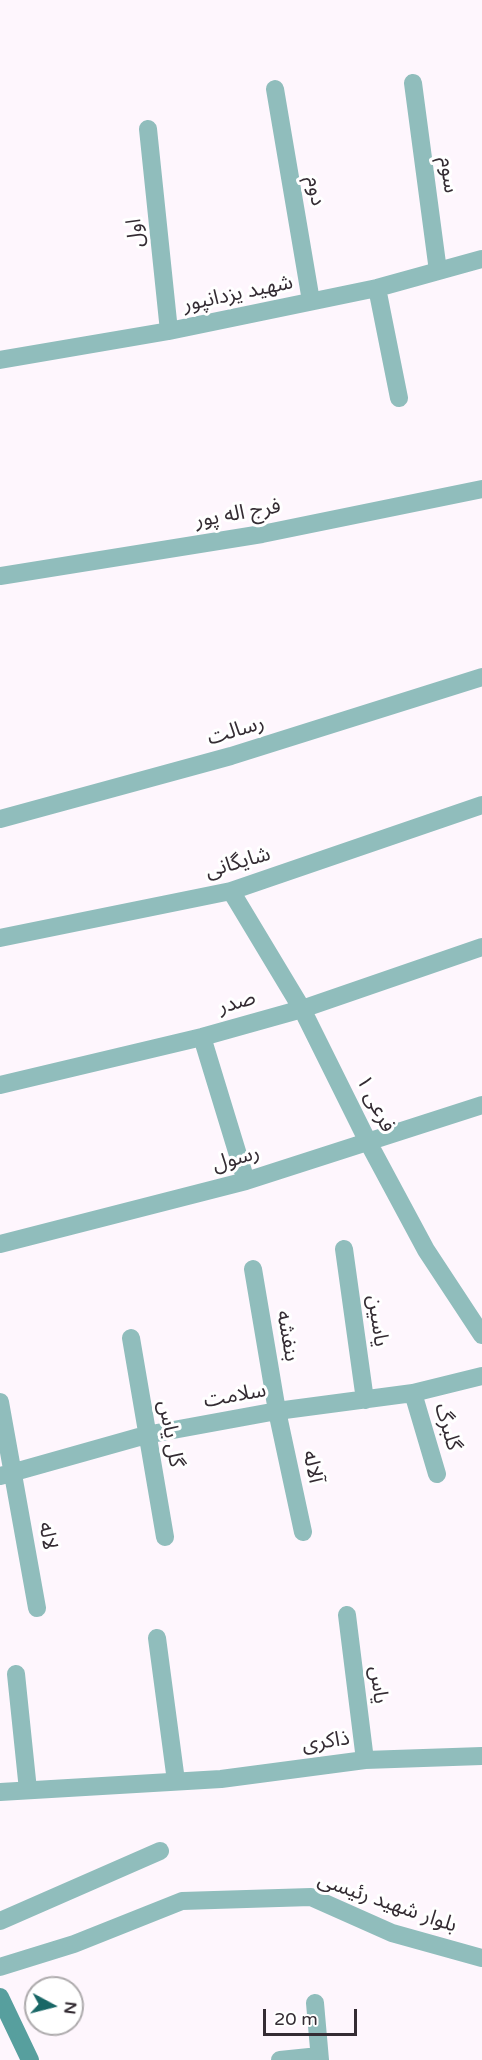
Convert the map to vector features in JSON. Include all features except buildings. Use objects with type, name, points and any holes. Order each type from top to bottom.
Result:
[{"type":"main road","points":[[0,1997],[30,2060]]},
{"type":"street","name":"سوم","points":[[413,84],[438,272]]},
{"type":"street","name":"دوم","points":[[275,89],[311,301]]},
{"type":"street","name":"اول","points":[[148,129],[169,331]]},
{"type":"street","name":"شهید یزدانپور","points":[[0,360],[169,331],[377,288],[482,259]]},
{"type":"street","points":[[377,288],[399,398]]},
{"type":"street","name":"فرج اله پور","points":[[0,576],[262,534],[482,489]]},
{"type":"street","name":"رسالت","points":[[0,819],[231,756],[482,677]]},
{"type":"street","name":"شایگانی","points":[[0,938],[231,891],[482,805]]},
{"type":"street","name":"فرعی ۱","points":[[231,891],[302,1009],[368,1142],[426,1250],[482,1335]]},
{"type":"street","name":"صدر","points":[[0,1084],[202,1037],[302,1009],[482,947]]},
{"type":"street","points":[[202,1037],[246,1180]]},
{"type":"street","name":"رسول","points":[[0,1244],[246,1180],[482,1106]]},
{"type":"street","name":"یاسین","points":[[344,1249],[365,1400]]},
{"type":"street","name":"بنفشه","points":[[253,1269],[277,1411]]},
{"type":"street","name":"گل یاس","points":[[131,1338],[165,1537]]},
{"type":"street","name":"سلامت","points":[[7,1474],[146,1435],[277,1411],[413,1393],[482,1376]]},
{"type":"street","name":"گلبرگ","points":[[413,1393],[437,1474]]},
{"type":"street","name":"لاله","points":[[0,1402],[7,1474],[37,1608]]},
{"type":"street","name":"آلاله","points":[[277,1411],[303,1532]]},
{"type":"street","name":"یاس","points":[[347,1616],[365,1760]]},
{"type":"street","points":[[157,1638],[176,1781]]},
{"type":"street","points":[[16,1674],[28,1790]]},
{"type":"street","name":"ذاکری","points":[[0,1792],[221,1779],[365,1760],[482,1756]]},
{"type":"street","points":[[0,1921],[160,1851]]},
{"type":"street","name":"بلوار شهید رئیسی","points":[[0,1967],[74,1944],[182,1901],[311,1897],[392,1933],[482,1958]]},
{"type":"street","points":[[280,2060],[319,2058],[315,2003]]}]
